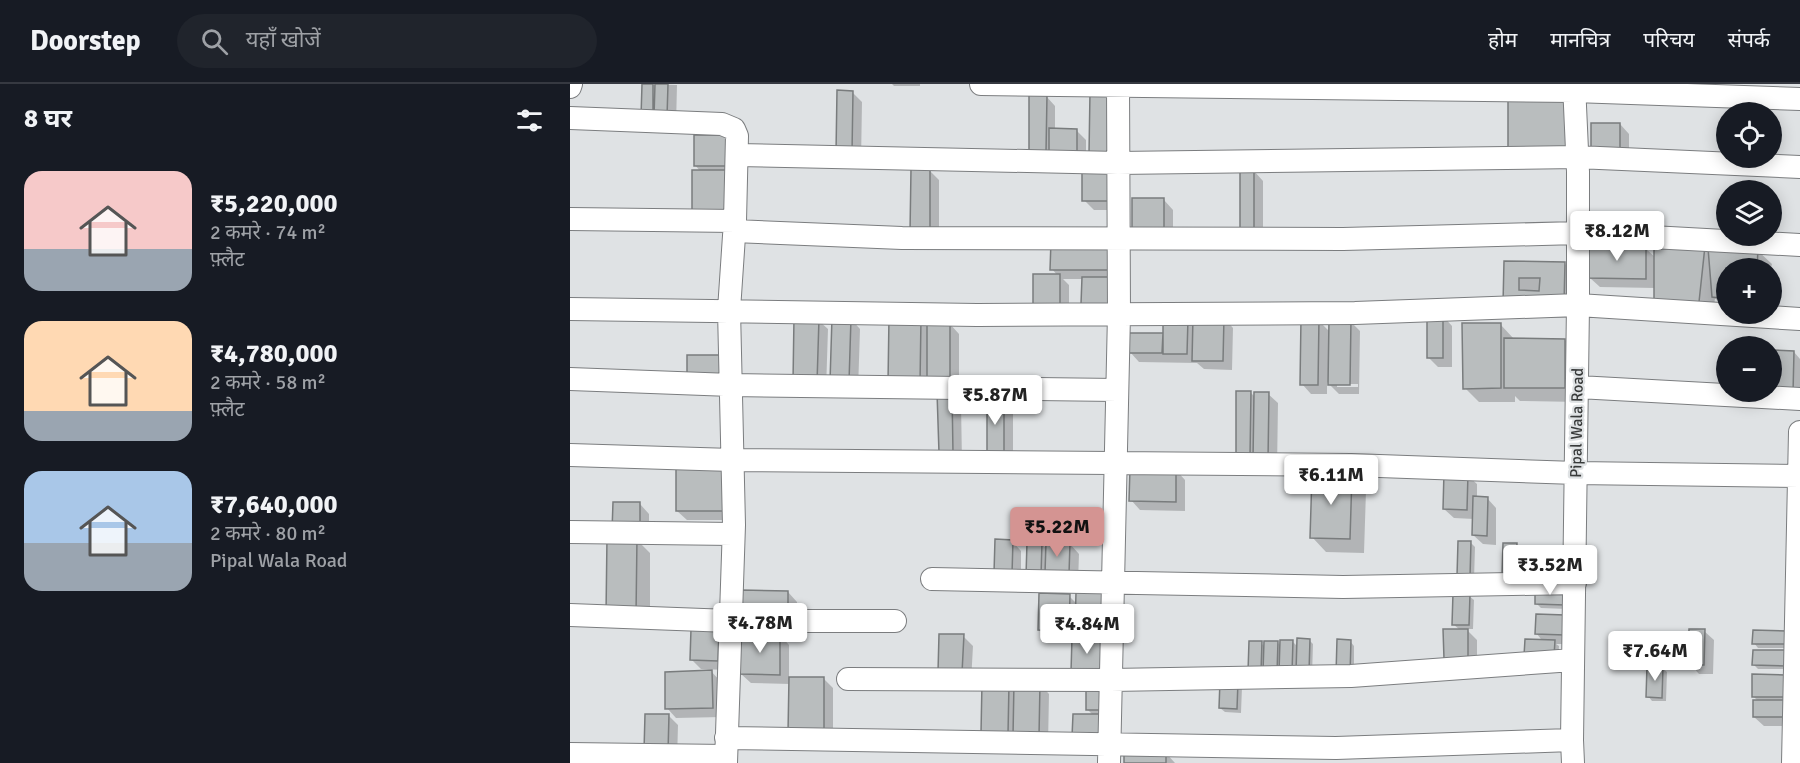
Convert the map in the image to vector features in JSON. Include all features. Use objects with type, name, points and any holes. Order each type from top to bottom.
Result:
[{"type":"street","points":[[981,84],[1574,88],[1800,99]]},
{"type":"street","points":[[1109,753],[1119,314],[1118,86]]},
{"type":"street","name":"Pipal Wala Road","points":[[1573,763],[1578,387],[1577,157],[1574,88]]},
{"type":"street","points":[[570,118],[722,124],[734,129],[737,136],[729,310],[733,534],[726,752]]},
{"type":"street","points":[[737,155],[1118,162],[1577,157],[1800,167]]},
{"type":"street","points":[[570,219],[734,226],[902,238],[1342,239],[1578,232],[1800,245]]},
{"type":"street","points":[[570,309],[977,315],[1354,312],[1578,305],[1800,319]]},
{"type":"street","points":[[570,379],[731,385],[1117,390]]},
{"type":"street","points":[[1578,387],[1800,399]]},
{"type":"street","points":[[1793,763],[1800,432]]},
{"type":"street","points":[[570,455],[732,460],[1351,465],[1576,473],[1799,476]]},
{"type":"street","points":[[570,532],[733,534]]},
{"type":"street","points":[[932,579],[1342,587],[1575,583]]},
{"type":"street","points":[[570,615],[730,621],[895,621]]},
{"type":"street","points":[[848,679],[1111,680],[1351,676],[1573,660]]},
{"type":"street","points":[[570,754],[726,752],[1346,755],[1572,740]]},
{"type":"building","points":[[642,84],[653,84],[653,117],[641,117]]},
{"type":"building","points":[[655,84],[668,84],[667,117],[654,117]]},
{"type":"building","points":[[837,90],[853,91],[852,153],[836,153]]},
{"type":"building","points":[[1090,92],[1112,92],[1112,154],[1089,154]]},
{"type":"building","points":[[1029,95],[1047,95],[1046,152],[1029,152]]},
{"type":"building","points":[[1508,101],[1568,101],[1567,154],[1508,153]]},
{"type":"building","points":[[1591,123],[1620,123],[1620,155],[1591,155]]},
{"type":"building","points":[[1049,128],[1077,129],[1077,152],[1049,152]]},
{"type":"building","points":[[694,135],[728,135],[728,166],[694,166]]},
{"type":"building","points":[[911,169],[930,169],[930,233],[910,233]]},
{"type":"building","points":[[1082,169],[1111,169],[1111,201],[1082,201]]},
{"type":"building","points":[[1240,169],[1254,169],[1254,234],[1240,234]]},
{"type":"building","points":[[692,170],[733,170],[733,213],[692,212]]},
{"type":"building","points":[[1132,198],[1164,198],[1164,231],[1132,230]]},
{"type":"building","points":[[1051,241],[1109,241],[1108,270],[1050,270]]},
{"type":"building","points":[[1589,245],[1646,246],[1646,279],[1588,278]]},
{"type":"building","points":[[1654,245],[1705,246],[1699,302],[1654,301]]},
{"type":"building","points":[[1708,248],[1758,249],[1758,258],[1716,258],[1716,298],[1712,297]]},
{"type":"building","points":[[1504,261],[1565,262],[1564,304],[1503,304]],"holes":[[[1519,278],[1540,278],[1539,291],[1519,290]]]},
{"type":"building","points":[[1033,274],[1060,274],[1060,305],[1033,304]]},
{"type":"building","points":[[1082,277],[1110,277],[1110,305],[1081,304]]},
{"type":"building","points":[[1427,315],[1443,315],[1443,358],[1427,358]]},
{"type":"building","points":[[794,317],[819,318],[817,383],[793,382]]},
{"type":"building","points":[[832,317],[851,318],[849,382],[830,382]]},
{"type":"building","points":[[889,317],[921,318],[920,384],[888,383]]},
{"type":"building","points":[[1163,317],[1188,318],[1187,354],[1163,354]]},
{"type":"building","points":[[1193,317],[1224,317],[1223,361],[1192,361]]},
{"type":"building","points":[[1301,318],[1319,318],[1318,385],[1300,385]]},
{"type":"building","points":[[1329,319],[1351,319],[1350,385],[1328,385]]},
{"type":"building","points":[[927,322],[950,323],[950,382],[927,382]]},
{"type":"building","points":[[1462,323],[1501,323],[1501,388],[1463,389]]},
{"type":"building","points":[[1128,333],[1163,333],[1162,353],[1128,353]]},
{"type":"building","points":[[1504,338],[1565,339],[1565,388],[1504,388]]},
{"type":"building","points":[[1782,350],[1794,351],[1793,393],[1782,392]]},
{"type":"building","points":[[687,355],[728,355],[728,378],[687,378]]},
{"type":"building","points":[[1236,391],[1251,391],[1250,457],[1236,457]]},
{"type":"building","points":[[937,392],[952,392],[953,453],[939,453]]},
{"type":"building","points":[[1254,392],[1269,392],[1268,460],[1253,460]]},
{"type":"building","points":[[987,395],[1004,395],[1004,457],[987,457]]},
{"type":"building","points":[[676,465],[723,465],[723,511],[676,511]]},
{"type":"building","points":[[1130,468],[1176,469],[1176,502],[1129,501]]},
{"type":"building","points":[[1444,472],[1468,473],[1467,510],[1443,509]]},
{"type":"building","points":[[1312,474],[1352,475],[1350,539],[1310,538]]},
{"type":"building","points":[[1473,496],[1488,497],[1487,536],[1472,535]]},
{"type":"building","points":[[613,502],[640,502],[640,531],[612,531]]},
{"type":"building","points":[[607,537],[637,537],[636,615],[606,615]]},
{"type":"building","points":[[995,539],[1013,540],[1012,574],[994,573]]},
{"type":"building","points":[[1458,541],[1471,541],[1470,577],[1457,576]]},
{"type":"building","points":[[1027,542],[1042,542],[1041,576],[1026,576]]},
{"type":"building","points":[[1046,542],[1070,543],[1069,574],[1045,573]]},
{"type":"building","points":[[1503,543],[1517,543],[1516,577],[1502,576]]},
{"type":"building","points":[[1535,588],[1565,589],[1565,605],[1535,604]]},
{"type":"building","points":[[741,590],[788,591],[788,612],[741,612]]},
{"type":"building","points":[[1076,592],[1102,593],[1101,631],[1075,630]]},
{"type":"building","points":[[1039,593],[1070,594],[1069,631],[1038,630]]},
{"type":"building","points":[[1453,593],[1470,594],[1469,625],[1452,625]]},
{"type":"building","points":[[1536,614],[1565,615],[1565,635],[1535,634]]},
{"type":"building","points":[[691,629],[719,630],[718,661],[690,660]]},
{"type":"building","points":[[1443,629],[1468,629],[1468,659],[1444,659]]},
{"type":"building","points":[[1689,629],[1705,629],[1704,665],[1688,665]]},
{"type":"building","points":[[1753,630],[1787,631],[1786,644],[1752,644]]},
{"type":"building","points":[[740,633],[780,634],[780,675],[739,674]]},
{"type":"building","points":[[939,634],[964,634],[962,673],[938,672]]},
{"type":"building","points":[[1072,637],[1103,638],[1102,673],[1071,672]]},
{"type":"building","points":[[1297,638],[1310,639],[1309,672],[1296,672]]},
{"type":"building","points":[[1337,639],[1351,640],[1350,674],[1336,674]]},
{"type":"building","points":[[1525,639],[1555,640],[1554,657],[1524,656]]},
{"type":"building","points":[[1280,640],[1293,640],[1292,673],[1279,672]]},
{"type":"building","points":[[1249,641],[1262,641],[1261,672],[1248,672]]},
{"type":"building","points":[[1264,641],[1278,641],[1277,673],[1263,672]]},
{"type":"building","points":[[1753,650],[1787,650],[1786,666],[1752,665]]},
{"type":"building","points":[[1647,666],[1663,666],[1662,698],[1646,697]]},
{"type":"building","points":[[712,670],[713,708],[665,709],[665,672]]},
{"type":"building","points":[[1752,674],[1785,675],[1785,697],[1752,697]]},
{"type":"building","points":[[789,677],[824,677],[824,733],[788,733]]},
{"type":"building","points":[[1220,681],[1238,681],[1237,709],[1219,708]]},
{"type":"building","points":[[982,682],[1009,683],[1008,734],[981,733]]},
{"type":"building","points":[[1014,682],[1040,683],[1039,736],[1013,736]]},
{"type":"building","points":[[1086,687],[1102,687],[1101,710],[1086,710]]},
{"type":"building","points":[[1753,700],[1786,700],[1786,717],[1753,717]]},
{"type":"building","points":[[645,714],[669,714],[668,752],[644,751]]},
{"type":"building","points":[[1073,714],[1102,714],[1101,738],[1072,737]]},
{"type":"building","points":[[1124,750],[1166,750],[1166,763],[1124,763]]}]
